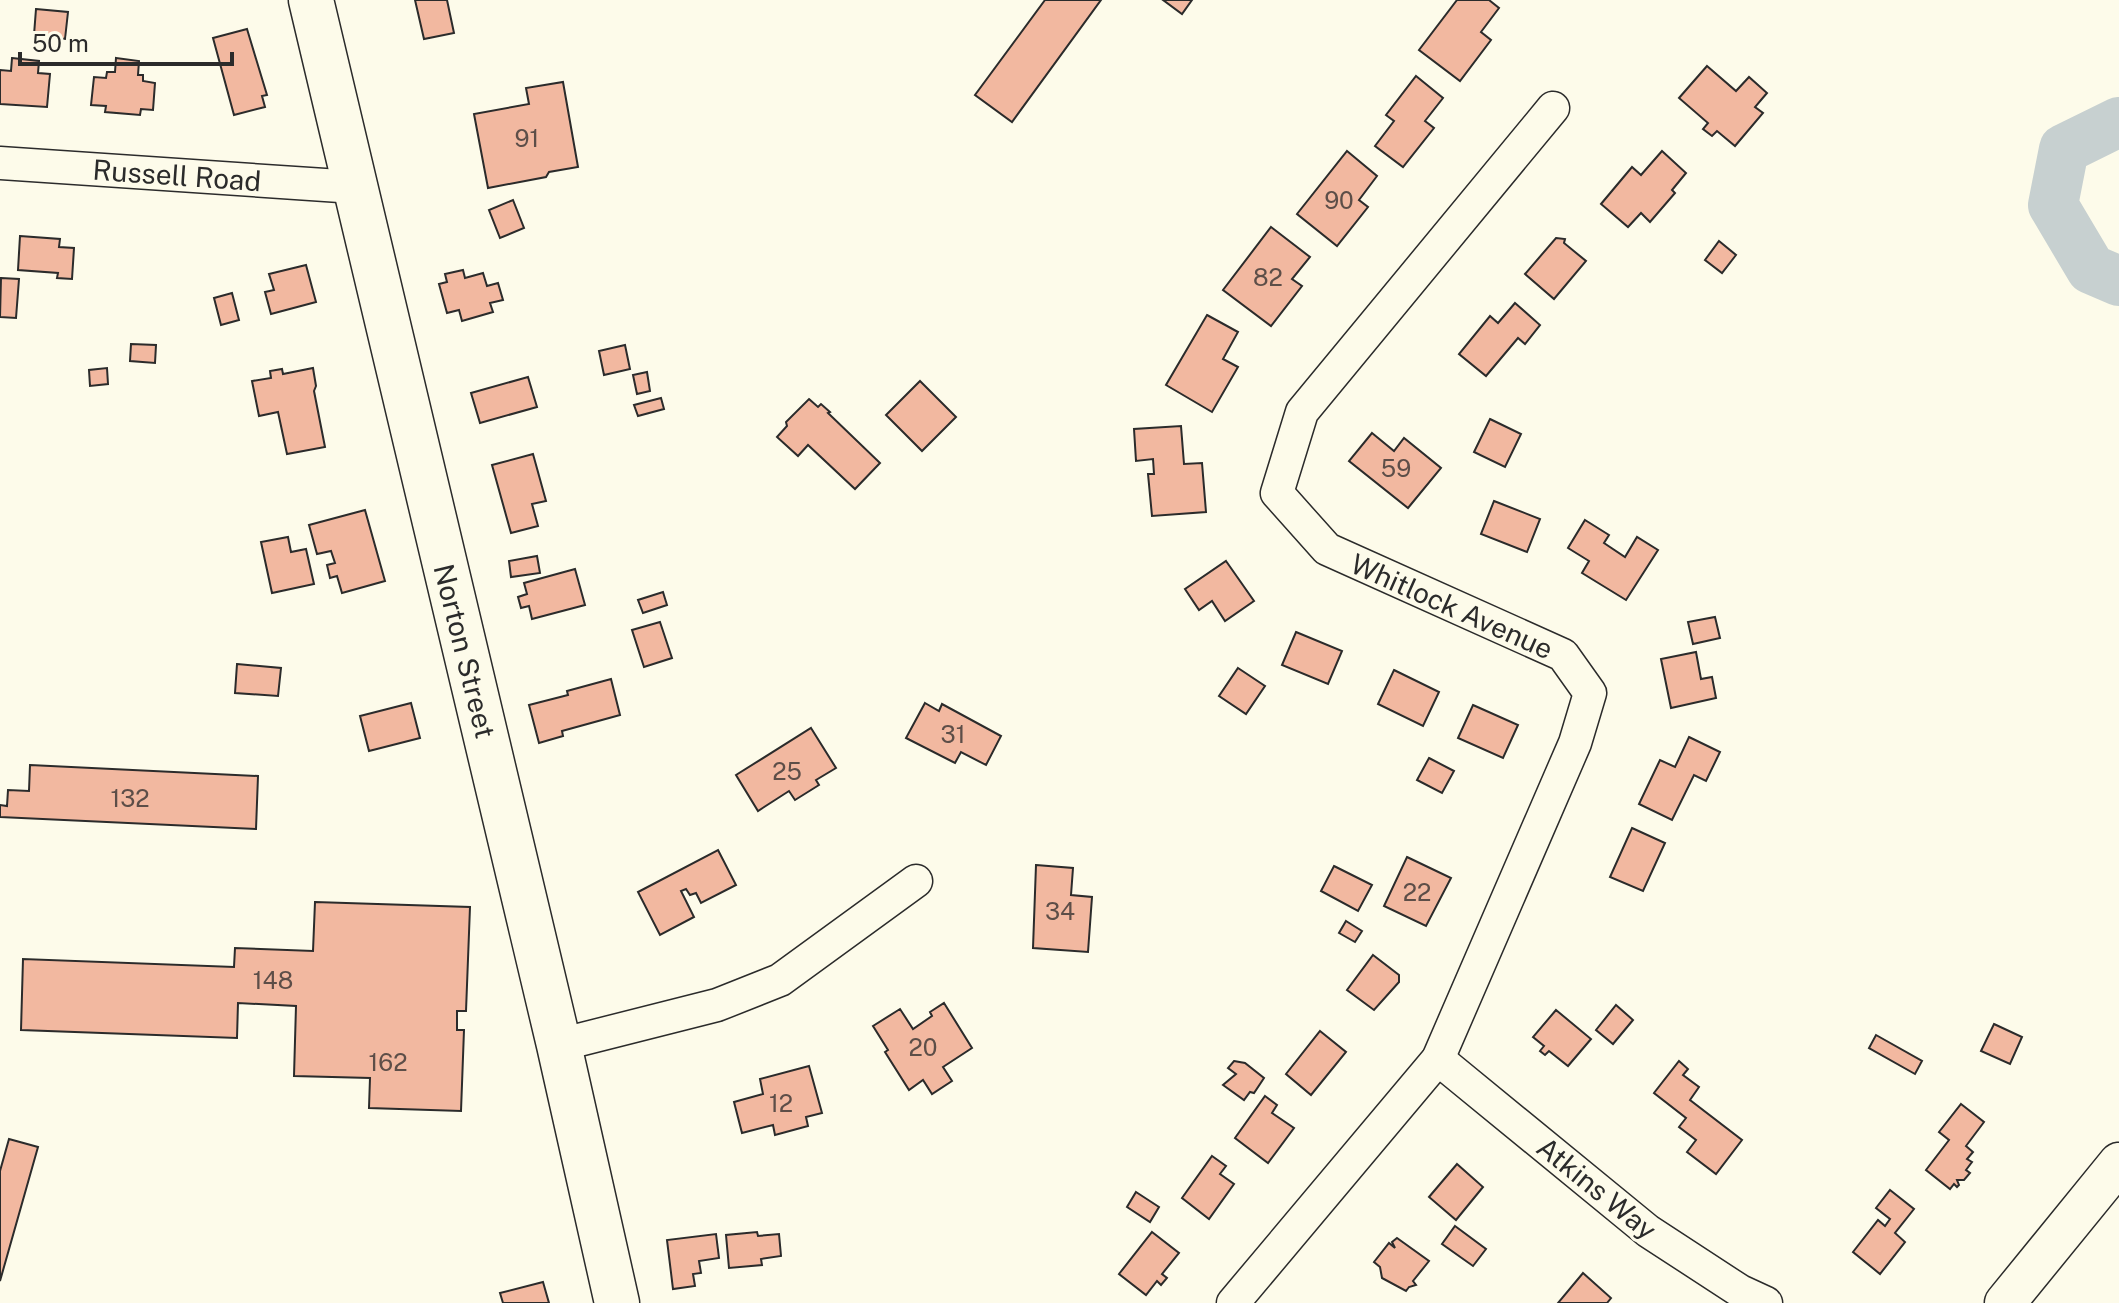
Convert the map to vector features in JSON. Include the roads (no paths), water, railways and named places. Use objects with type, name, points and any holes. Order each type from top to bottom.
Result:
[{"type":"highway","name":"Norton Street","points":[[311,0],[559,1045],[617,1303]]},
{"type":"main road","points":[[2005,1303],[2119,1163]]},
{"type":"street","name":"Whitlock Avenue","points":[[1233,1303],[1438,1059],[1575,743],[1590,693],[1563,655],[1327,549],[1277,493],[1302,412],[1553,108]]},
{"type":"street","name":"Russell Road","points":[[0,163],[355,187]]},
{"type":"street","points":[[559,1045],[717,1005],[780,980],[916,881]]},
{"type":"street","name":"Atkins Way","points":[[1438,1059],[1648,1231],[1740,1291],[1766,1303]]},
{"type":"waterway","points":[[2119,122],[2064,149],[2053,205],[2091,269],[2119,281]]}]
